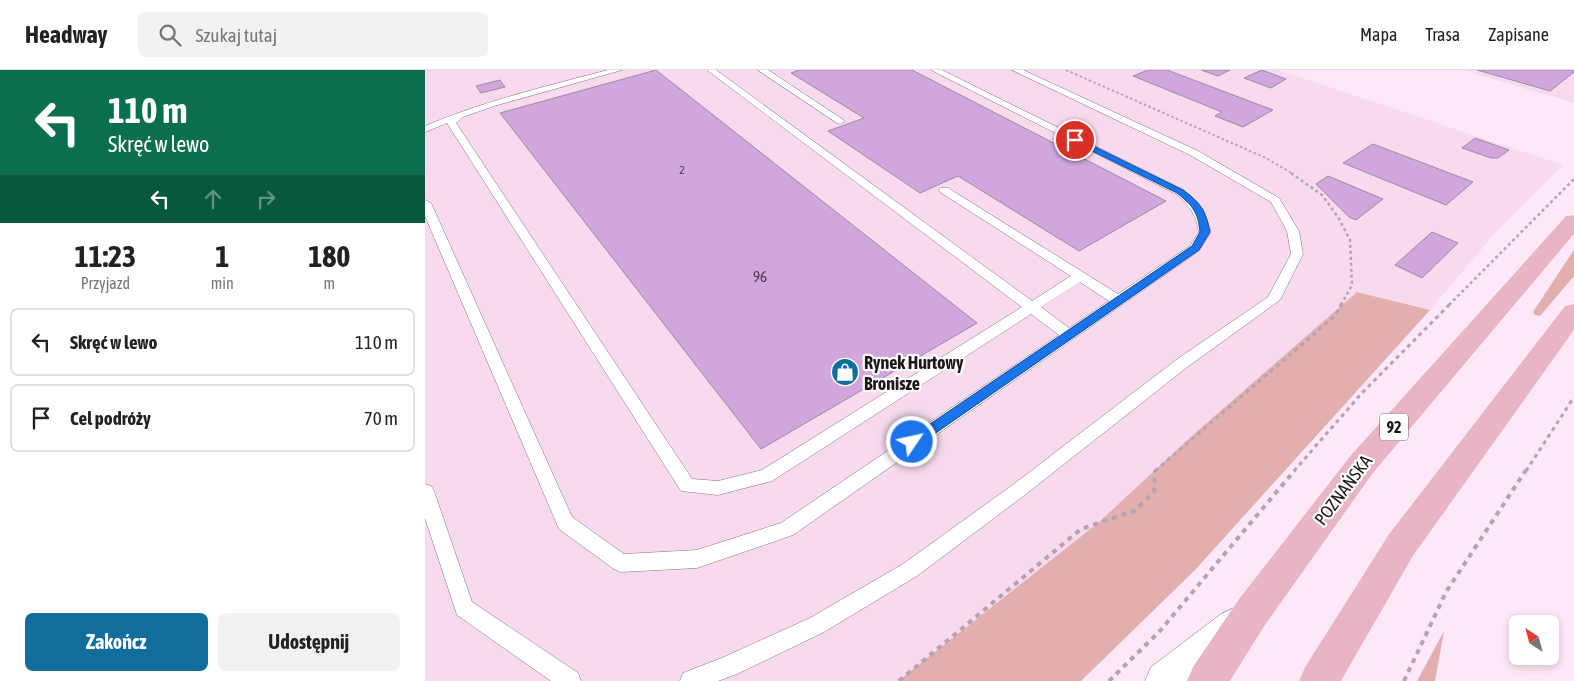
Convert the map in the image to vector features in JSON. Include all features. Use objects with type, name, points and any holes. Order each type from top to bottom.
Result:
[{"type":"main road","name":"POZNAŃSKA","points":[[1207,681],[1252,612],[1362,464],[1574,221]]},
{"type":"main road","points":[[1319,681],[1401,545],[1574,312]]},
{"type":"street","points":[[1165,681],[1252,612]]},
{"type":"lane","points":[[425,129],[460,114],[491,104],[618,70]]},
{"type":"lane","points":[[711,70],[1069,335]]},
{"type":"lane","points":[[762,70],[841,121]]},
{"type":"lane","points":[[425,203],[565,523],[621,563],[697,559],[787,529],[1195,248],[1205,232],[1203,216],[1192,200],[1180,192],[935,70]]},
{"type":"lane","points":[[691,681],[729,666],[817,625],[910,570],[1028,483],[1181,364],[1273,300],[1297,254],[1293,231],[1275,200],[1194,153],[1016,70]]},
{"type":"lane","points":[[460,114],[451,122],[687,486],[718,488],[766,476],[1080,276]]},
{"type":"lane","points":[[944,190],[1119,301]]},
{"type":"lane","points":[[425,491],[464,608],[570,681]]},
{"type":"path","points":[[1109,681],[1159,632],[1269,500],[1361,394],[1574,179]]},
{"type":"path","points":[[1404,681],[1446,592],[1574,396]]},
{"type":"shaded area","name":"Rynek Hurtowy Bronisze","points":[[425,70],[1278,70],[1563,165],[1496,232],[1430,310],[1357,292],[1194,434],[1098,523],[898,681],[425,681]]},
{"type":"shaded area","points":[[1463,70],[1574,70],[1574,103]]},
{"type":"shaded area","points":[[1574,250],[1574,276],[1540,316],[1535,315],[1533,312]]},
{"type":"shaded area","points":[[1357,292],[1430,310],[1195,570],[1081,681],[898,681],[1098,523],[1194,434]]},
{"type":"shaded area","points":[[1444,631],[1435,681],[1417,681]]},
{"type":"building","points":[[656,70],[977,323],[761,449],[500,113]]},
{"type":"building","points":[[799,70],[912,70],[1166,201],[1079,251],[958,176],[920,193],[828,131],[864,118],[791,73]]},
{"type":"building","points":[[1148,70],[1167,70],[1273,110],[1243,127],[1215,116],[1222,112],[1133,76]]},
{"type":"building","points":[[1201,70],[1230,70],[1218,76]]},
{"type":"building","points":[[1262,70],[1286,79],[1271,88],[1244,78]]},
{"type":"building","points":[[1477,70],[1574,70],[1574,72],[1550,91]]},
{"type":"building","points":[[500,80],[505,87],[481,93],[476,86]]},
{"type":"building","points":[[1475,138],[1509,150],[1498,158],[1491,158],[1462,148]]},
{"type":"building","points":[[1373,144],[1473,182],[1446,205],[1343,163]]},
{"type":"building","points":[[1328,176],[1383,199],[1356,220],[1349,217],[1316,184]]},
{"type":"building","points":[[1432,232],[1458,243],[1422,278],[1395,265]]},
{"type":"place","name":"Rynek Hurtowy Bronisze","points":[[845,372]]},
{"type":"route","points":[[912,442],[1195,248],[1205,232],[1203,216],[1192,200],[1180,192],[1075,140]]}]
